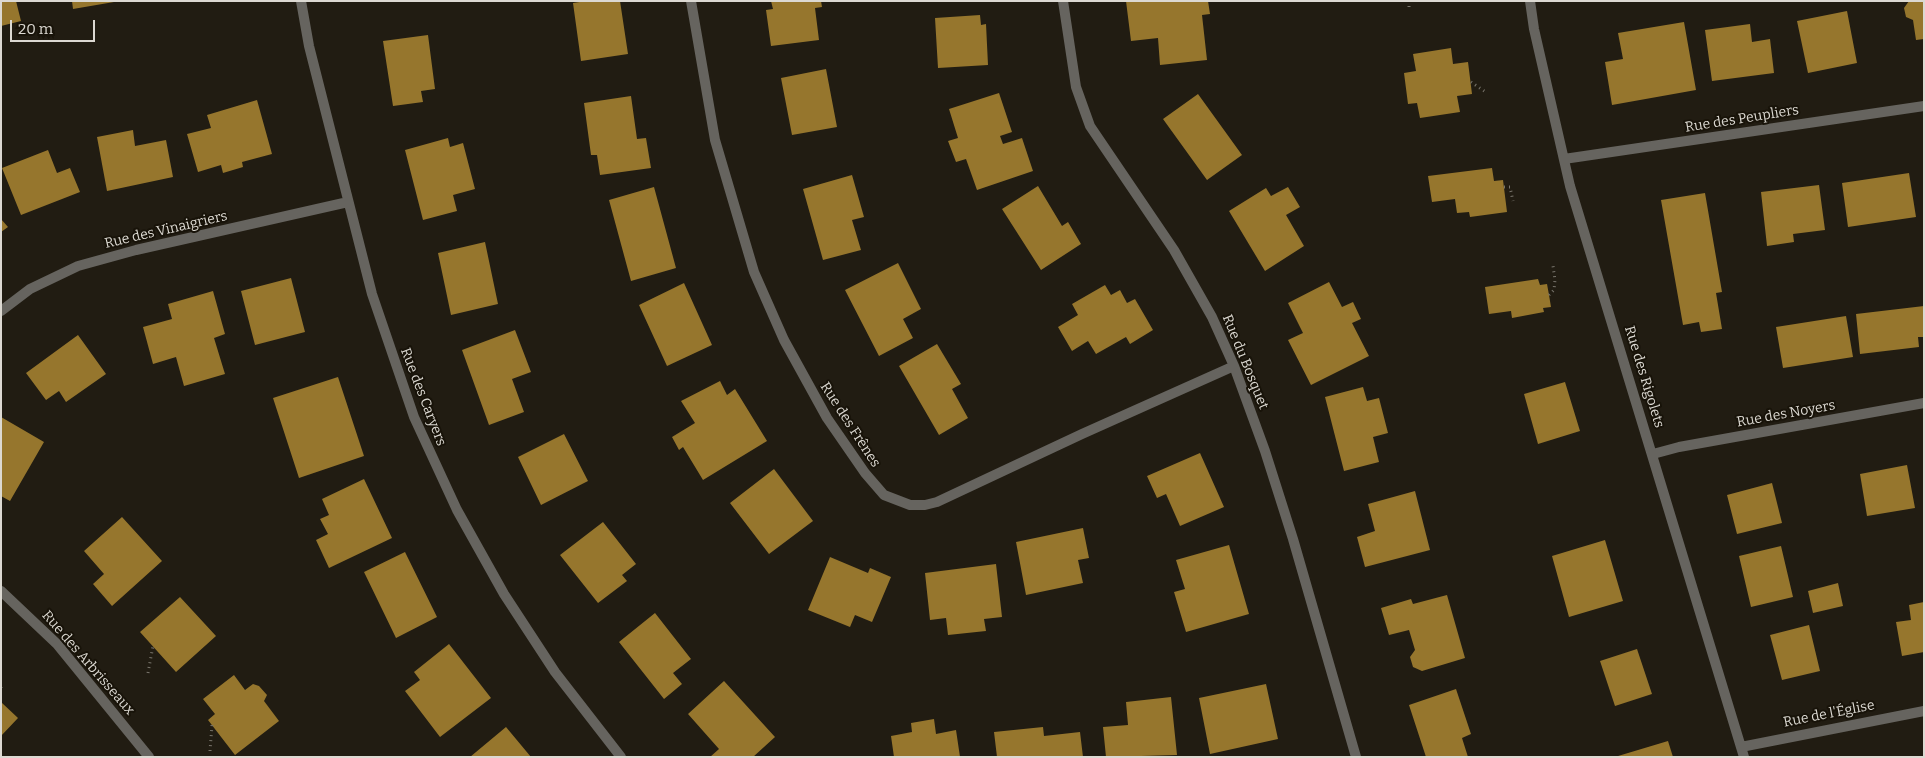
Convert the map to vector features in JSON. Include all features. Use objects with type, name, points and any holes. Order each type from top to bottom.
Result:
[{"type":"street","name":"Rue des Caryers","points":[[301,1],[309,46],[372,294],[390,352],[414,417],[443,481],[472,538],[536,645],[621,757]]},
{"type":"street","name":"Rue des Frênes","points":[[691,1],[715,140],[730,198],[757,281],[784,340],[827,418],[870,480],[884,495],[910,505],[924,505],[937,502],[1234,366]]},
{"type":"street","name":"Rue du Bosquet","points":[[1063,1],[1076,87],[1090,126],[1174,250],[1212,317],[1234,366],[1265,451],[1293,539],[1356,757]]},
{"type":"street","name":"Rue des Rigolets","points":[[1530,1],[1534,29],[1564,159],[1742,752]]},
{"type":"street","name":"Rue des Peupliers","points":[[1564,159],[1924,106]]},
{"type":"street","name":"Rue des Vinaigriers","points":[[1,311],[30,290],[78,266],[136,250],[348,202]]},
{"type":"street","name":"Rue des Noyers","points":[[1653,454],[1679,447],[1924,403]]},
{"type":"street","name":"Rue des Arbrisseaux","points":[[1,591],[57,644],[149,757]]},
{"type":"street","name":"Rue de l'Église","points":[[1742,752],[1924,710]]},
{"type":"path","points":[[1408,1],[1409,8]]},
{"type":"path","points":[[1471,82],[1487,93]]},
{"type":"path","points":[[1504,187],[1510,187],[1513,201]]},
{"type":"path","points":[[1549,295],[1554,290],[1553,266]]},
{"type":"path","points":[[148,673],[153,646]]},
{"type":"path","points":[[210,751],[212,725]]},
{"type":"building","points":[[1,1],[16,1],[21,21],[1,26]]},
{"type":"building","points":[[72,1],[114,1],[114,2],[73,9]]},
{"type":"building","points":[[620,1],[628,54],[581,61],[573,3]]},
{"type":"building","points":[[771,1],[821,1],[822,7],[815,8],[819,40],[771,46],[766,10],[773,9]]},
{"type":"building","points":[[1126,1],[1208,1],[1210,14],[1202,15],[1207,60],[1160,65],[1158,38],[1131,41]]},
{"type":"building","points":[[1909,1],[1924,1],[1924,39],[1916,40],[1913,20],[1906,17],[1904,8]]},
{"type":"building","points":[[1847,11],[1857,63],[1808,73],[1797,21]]},
{"type":"building","points":[[980,15],[981,25],[986,24],[988,65],[938,68],[935,18]]},
{"type":"building","points":[[1684,22],[1696,90],[1612,105],[1605,62],[1623,59],[1618,33]]},
{"type":"building","points":[[1750,24],[1752,42],[1770,39],[1774,73],[1712,81],[1705,30]]},
{"type":"building","points":[[428,35],[435,89],[421,91],[423,102],[393,106],[383,41]]},
{"type":"building","points":[[1451,48],[1453,64],[1468,62],[1472,94],[1457,96],[1460,112],[1420,118],[1417,103],[1408,104],[1404,73],[1416,71],[1413,54]]},
{"type":"building","points":[[826,69],[837,127],[792,135],[781,78]]},
{"type":"building","points":[[999,93],[1012,132],[1000,136],[1003,144],[1022,138],[1033,171],[977,190],[966,159],[956,162],[948,141],[958,138],[949,109]]},
{"type":"building","points":[[1198,94],[1242,155],[1207,180],[1163,119]]},
{"type":"building","points":[[631,96],[637,139],[646,138],[651,168],[600,175],[597,155],[591,155],[584,103]]},
{"type":"building","points":[[257,100],[272,154],[242,162],[243,167],[223,173],[221,165],[198,172],[187,134],[211,128],[207,115]]},
{"type":"building","points":[[133,130],[135,146],[166,140],[173,177],[107,191],[97,137]]},
{"type":"building","points":[[448,138],[450,147],[463,143],[475,189],[453,195],[457,211],[423,220],[405,150]]},
{"type":"building","points":[[48,150],[57,173],[70,168],[80,192],[21,215],[2,168]]},
{"type":"building","points":[[1492,168],[1494,181],[1503,180],[1507,212],[1470,217],[1469,212],[1457,213],[1455,199],[1432,202],[1428,176]]},
{"type":"building","points":[[1909,173],[1916,217],[1848,227],[1842,183]]},
{"type":"building","points":[[852,175],[864,217],[852,220],[861,250],[823,260],[803,189]]},
{"type":"building","points":[[1819,185],[1825,230],[1793,234],[1794,242],[1767,246],[1761,192]]},
{"type":"building","points":[[1038,186],[1062,226],[1068,222],[1081,244],[1041,270],[1002,209]]},
{"type":"building","points":[[654,187],[676,268],[631,281],[609,200]]},
{"type":"building","points":[[1288,187],[1300,207],[1286,215],[1304,246],[1265,271],[1229,211],[1266,188],[1271,196]]},
{"type":"building","points":[[1705,193],[1722,292],[1716,293],[1722,329],[1701,332],[1699,322],[1683,325],[1661,200]]},
{"type":"building","points":[[1,219],[8,227],[1,232]]},
{"type":"building","points":[[485,242],[498,304],[451,315],[438,253]]},
{"type":"building","points":[[898,263],[921,309],[903,319],[913,338],[879,356],[845,290]]},
{"type":"building","points":[[291,278],[305,332],[255,345],[241,291]]},
{"type":"building","points":[[1538,279],[1540,285],[1547,284],[1549,295],[1551,307],[1543,308],[1544,312],[1512,318],[1511,311],[1489,314],[1485,287]]},
{"type":"building","points":[[1329,282],[1342,307],[1353,302],[1361,319],[1352,323],[1369,356],[1311,385],[1288,340],[1303,333],[1288,303]]},
{"type":"building","points":[[684,283],[712,345],[667,366],[639,305]]},
{"type":"building","points":[[1105,285],[1111,295],[1120,290],[1127,303],[1135,299],[1153,330],[1130,344],[1126,337],[1096,354],[1088,341],[1072,351],[1058,327],[1078,315],[1072,304]]},
{"type":"building","points":[[213,291],[225,334],[214,338],[225,374],[184,386],[176,357],[153,364],[143,327],[172,319],[168,304]]},
{"type":"building","points":[[1924,306],[1924,337],[1918,337],[1919,347],[1860,354],[1856,314]]},
{"type":"building","points":[[1846,316],[1853,357],[1783,368],[1776,327]]},
{"type":"building","points":[[515,330],[531,372],[512,379],[524,412],[489,425],[462,350]]},
{"type":"building","points":[[78,335],[106,374],[66,402],[59,391],[46,400],[26,373]]},
{"type":"building","points":[[937,344],[961,384],[952,389],[968,418],[939,435],[899,366]]},
{"type":"building","points":[[338,377],[364,456],[299,478],[273,398]]},
{"type":"building","points":[[720,381],[727,395],[735,389],[767,441],[703,480],[683,447],[679,450],[672,437],[695,423],[681,401]]},
{"type":"building","points":[[1565,382],[1580,431],[1538,444],[1524,394]]},
{"type":"building","points":[[1363,387],[1367,401],[1379,398],[1388,433],[1373,437],[1379,462],[1344,471],[1325,397]]},
{"type":"building","points":[[1,417],[44,442],[10,501],[1,496]]},
{"type":"building","points":[[564,434],[588,481],[541,505],[518,457]]},
{"type":"building","points":[[1200,453],[1224,507],[1180,526],[1166,494],[1157,498],[1147,476]]},
{"type":"building","points":[[1907,465],[1915,508],[1867,516],[1860,474]]},
{"type":"building","points":[[774,469],[813,521],[769,554],[730,503]]},
{"type":"building","points":[[364,479],[392,538],[329,568],[316,540],[328,534],[320,519],[329,515],[322,499]]},
{"type":"building","points":[[1772,483],[1782,523],[1737,534],[1727,495]]},
{"type":"building","points":[[1415,491],[1430,550],[1365,567],[1357,537],[1375,531],[1368,504]]},
{"type":"building","points":[[122,517],[162,561],[112,606],[93,584],[104,574],[84,551]]},
{"type":"building","points":[[603,522],[636,564],[622,575],[627,581],[598,603],[560,555]]},
{"type":"building","points":[[1083,528],[1089,558],[1078,560],[1083,583],[1026,595],[1016,542]]},
{"type":"building","points":[[1605,540],[1623,601],[1569,617],[1552,556]]},
{"type":"building","points":[[1229,545],[1249,614],[1186,632],[1174,592],[1185,589],[1176,560]]},
{"type":"building","points":[[1781,546],[1793,597],[1751,607],[1739,556]]},
{"type":"building","points":[[405,552],[437,617],[396,638],[364,572]]},
{"type":"building","points":[[830,557],[868,573],[870,568],[891,577],[872,622],[855,615],[850,627],[808,610]]},
{"type":"building","points":[[996,564],[1002,617],[984,619],[986,631],[948,635],[946,618],[930,620],[925,573]]},
{"type":"building","points":[[1838,583],[1843,606],[1813,613],[1808,591]]},
{"type":"building","points":[[1447,595],[1465,658],[1422,671],[1413,667],[1410,657],[1415,650],[1409,630],[1389,635],[1381,608],[1411,599],[1413,604]]},
{"type":"building","points":[[180,597],[216,636],[176,672],[140,632]]},
{"type":"building","points":[[1924,602],[1924,652],[1902,656],[1896,622],[1911,620],[1909,605]]},
{"type":"building","points":[[655,613],[691,659],[673,673],[682,684],[664,699],[619,642]]},
{"type":"building","points":[[1809,625],[1820,671],[1782,680],[1770,635]]},
{"type":"building","points":[[449,644],[491,698],[440,737],[405,691],[420,680],[414,672]]},
{"type":"building","points":[[1637,649],[1652,694],[1615,706],[1600,661]]},
{"type":"building","points":[[234,675],[245,690],[253,684],[259,686],[267,695],[264,701],[279,721],[235,755],[208,720],[215,714],[203,699]]},
{"type":"building","points":[[724,681],[775,737],[753,757],[710,757],[719,749],[688,714]]},
{"type":"building","points":[[1266,684],[1278,739],[1210,754],[1199,698]]},
{"type":"building","points":[[1456,689],[1471,734],[1462,738],[1468,757],[1426,757],[1409,705]]},
{"type":"building","points":[[1171,697],[1177,755],[1106,757],[1103,727],[1128,725],[1126,702]]},
{"type":"building","points":[[1,702],[18,718],[1,736]]},
{"type":"building","points":[[934,719],[936,734],[956,730],[960,757],[894,757],[891,736],[912,732],[911,723]]},
{"type":"building","points":[[506,727],[531,757],[470,757]]},
{"type":"building","points":[[1043,727],[1044,736],[1080,732],[1083,757],[997,757],[994,732]]},
{"type":"building","points":[[1668,741],[1673,757],[1618,757],[1618,756]]}]
